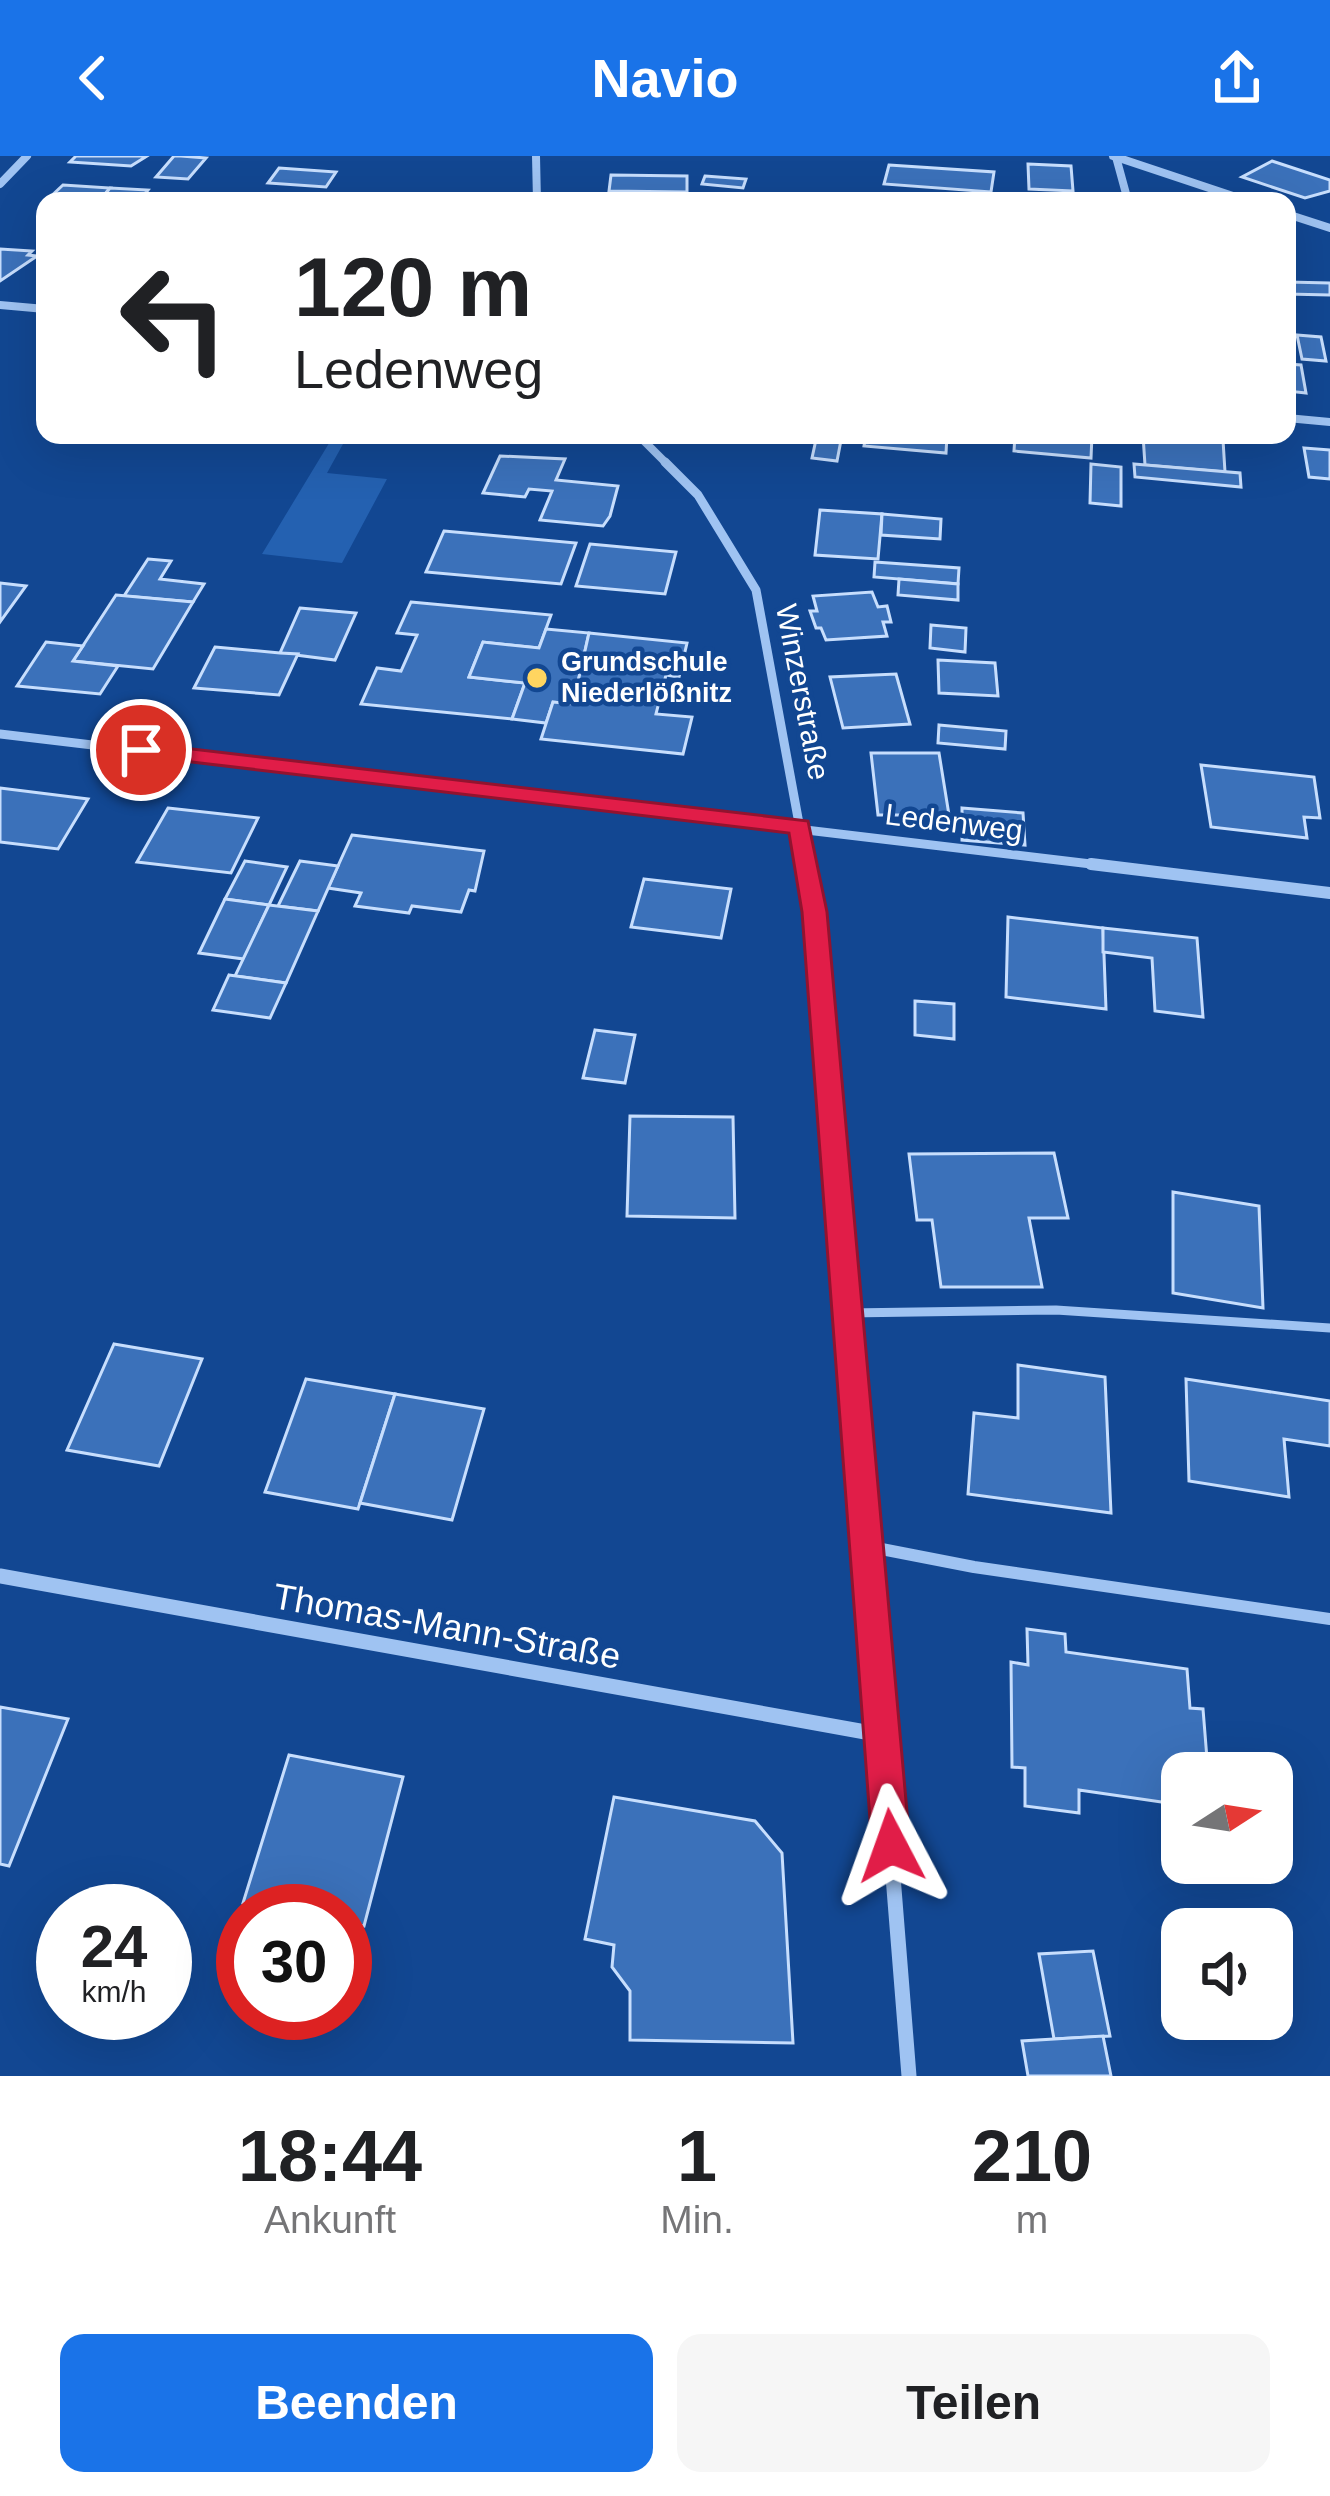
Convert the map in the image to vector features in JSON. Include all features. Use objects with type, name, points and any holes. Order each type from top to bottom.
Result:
[{"type":"street","points":[[0,184],[27,156]]},
{"type":"street","points":[[536,156],[537,192]]},
{"type":"street","points":[[1114,157],[1125,192]]},
{"type":"street","points":[[1114,157],[1221,192]]},
{"type":"street","points":[[1296,217],[1330,228]]},
{"type":"street","points":[[0,304],[36,307]]},
{"type":"street","points":[[1296,419],[1330,422]]},
{"type":"street","name":"Winzerstraße","points":[[647,444],[698,495],[756,590],[814,912],[909,2076]]},
{"type":"street","name":"Ledenweg","points":[[0,734],[800,826],[1330,893]]},
{"type":"street","name":"Thomas-Mann-Straße","points":[[0,1576],[882,1735]]},
{"type":"lane","points":[[848,1313],[1056,1310],[1330,1328]]},
{"type":"lane","points":[[866,1546],[1041,1578],[1330,1619]]},
{"type":"shaded area","points":[[329,444],[343,444],[327,473],[387,479],[342,563],[262,554]]},
{"type":"building","points":[[76,156],[147,156],[131,166],[70,162]]},
{"type":"building","points":[[174,156],[206,158],[188,179],[156,177]]},
{"type":"building","points":[[1272,161],[1330,180],[1330,191],[1305,198],[1242,177]]},
{"type":"building","points":[[1028,164],[1071,166],[1073,191],[1029,189]]},
{"type":"building","points":[[889,165],[994,172],[991,192],[884,184]]},
{"type":"building","points":[[279,168],[336,172],[326,187],[268,183]]},
{"type":"building","points":[[611,175],[687,176],[687,192],[609,191]]},
{"type":"building","points":[[705,176],[746,179],[743,188],[702,184]]},
{"type":"building","points":[[63,185],[110,188],[107,192],[56,192]]},
{"type":"building","points":[[110,188],[148,190],[146,192],[107,192]]},
{"type":"building","points":[[0,249],[32,251],[28,255],[36,256],[36,257],[0,281]]},
{"type":"building","points":[[1296,282],[1330,283],[1330,295],[1296,294]]},
{"type":"building","points":[[1297,335],[1321,337],[1326,361],[1302,359]]},
{"type":"building","points":[[1296,365],[1301,365],[1306,393],[1296,392]]},
{"type":"building","points":[[815,444],[840,444],[837,461],[812,458]]},
{"type":"building","points":[[864,444],[946,444],[946,453]]},
{"type":"building","points":[[1014,444],[1092,444],[1091,458],[1014,451]]},
{"type":"building","points":[[1144,444],[1223,444],[1225,472],[1145,465]]},
{"type":"building","points":[[1304,448],[1330,450],[1330,479],[1309,477]]},
{"type":"building","points":[[500,456],[565,459],[556,480],[618,486],[610,516],[603,526],[540,520],[552,491],[529,489],[525,497],[483,493]]},
{"type":"building","points":[[1091,464],[1121,467],[1121,506],[1090,503]]},
{"type":"building","points":[[1134,464],[1240,473],[1241,487],[1135,477]]},
{"type":"building","points":[[820,510],[882,514],[878,559],[815,555]]},
{"type":"building","points":[[882,514],[941,519],[940,539],[881,535]]},
{"type":"building","points":[[444,531],[576,543],[561,584],[426,572]]},
{"type":"building","points":[[590,544],[676,552],[665,594],[576,586]]},
{"type":"building","points":[[148,559],[171,561],[160,579],[204,584],[193,602],[124,596]]},
{"type":"building","points":[[875,562],[959,568],[958,584],[874,577]]},
{"type":"building","points":[[899,579],[958,584],[958,600],[898,595]]},
{"type":"building","points":[[0,583],[26,586],[0,622]]},
{"type":"building","points":[[872,592],[878,607],[887,606],[891,622],[883,622],[887,636],[826,640],[821,628],[816,628],[810,611],[817,611],[813,596]]},
{"type":"building","points":[[116,595],[193,602],[153,669],[73,661]]},
{"type":"building","points":[[411,602],[551,615],[539,648],[483,642],[469,677],[525,683],[512,719],[361,704],[377,668],[401,671],[417,635],[397,633]]},
{"type":"building","points":[[300,608],[356,613],[335,660],[280,653]]},
{"type":"building","points":[[931,625],[966,628],[965,652],[930,648]]},
{"type":"building","points":[[546,629],[589,633],[573,704],[553,702],[546,723],[512,719],[525,683],[469,677],[483,642],[539,648]]},
{"type":"building","points":[[589,633],[687,643],[679,677],[666,675],[656,714],[692,717],[683,754],[541,739],[553,702],[573,704]]},
{"type":"building","points":[[46,642],[83,646],[73,661],[118,666],[100,694],[17,686]]},
{"type":"building","points":[[215,647],[298,654],[279,695],[194,688]]},
{"type":"building","points":[[938,660],[995,663],[998,696],[939,693]]},
{"type":"building","points":[[896,674],[910,724],[843,728],[830,677]]},
{"type":"building","points":[[939,725],[1006,731],[1005,749],[938,743]]},
{"type":"building","points":[[871,753],[939,753],[949,815],[878,815]]},
{"type":"building","points":[[1201,765],[1314,777],[1320,818],[1304,817],[1307,838],[1211,827]]},
{"type":"building","points":[[0,788],[88,799],[58,849],[0,842]]},
{"type":"building","points":[[168,808],[258,818],[231,873],[137,862]]},
{"type":"building","points":[[962,808],[1023,813],[1025,845],[962,840]]},
{"type":"building","points":[[352,835],[484,851],[475,891],[469,890],[461,912],[412,906],[409,913],[355,906],[361,893],[328,888]]},
{"type":"building","points":[[245,861],[287,867],[269,905],[225,899]]},
{"type":"building","points":[[300,861],[338,866],[318,911],[278,906]]},
{"type":"building","points":[[644,879],[731,889],[721,938],[631,927]]},
{"type":"building","points":[[225,899],[269,905],[244,959],[199,953]]},
{"type":"building","points":[[269,905],[318,911],[286,983],[235,976]]},
{"type":"building","points":[[1008,917],[1103,928],[1106,1009],[1006,997]]},
{"type":"building","points":[[1103,928],[1197,938],[1203,1017],[1155,1011],[1152,958],[1103,952]]},
{"type":"building","points":[[229,975],[286,983],[270,1018],[213,1010]]},
{"type":"building","points":[[915,1001],[954,1004],[954,1039],[915,1035]]},
{"type":"building","points":[[595,1030],[635,1035],[625,1083],[583,1078]]},
{"type":"building","points":[[630,1116],[733,1117],[735,1218],[627,1216]]},
{"type":"building","points":[[1054,1153],[1068,1218],[1029,1218],[1042,1287],[941,1287],[932,1220],[917,1220],[909,1154]]},
{"type":"building","points":[[1173,1192],[1259,1206],[1263,1308],[1173,1293]]},
{"type":"building","points":[[114,1344],[202,1359],[159,1466],[67,1450]]},
{"type":"building","points":[[1018,1365],[1105,1377],[1111,1513],[968,1494],[974,1413],[1018,1418]]},
{"type":"building","points":[[306,1379],[395,1394],[358,1509],[265,1492]]},
{"type":"building","points":[[1186,1379],[1330,1401],[1330,1446],[1284,1439],[1289,1497],[1189,1481]]},
{"type":"building","points":[[395,1394],[484,1409],[452,1520],[360,1503]]},
{"type":"building","points":[[1027,1629],[1065,1634],[1066,1652],[1187,1669],[1190,1708],[1203,1709],[1206,1752],[1161,1752],[1161,1802],[1079,1790],[1079,1813],[1025,1806],[1025,1768],[1012,1767],[1011,1662],[1028,1665]]},
{"type":"building","points":[[0,1707],[68,1719],[9,1866],[0,1864]]},
{"type":"building","points":[[289,1755],[403,1777],[372,1895],[372,1884],[249,1884]]},
{"type":"building","points":[[614,1797],[755,1821],[782,1853],[793,2043],[630,2040],[630,1991],[612,1967],[614,1945],[585,1939]]},
{"type":"building","points":[[1093,1951],[1110,2036],[1054,2039],[1039,1954]]},
{"type":"building","points":[[1103,2036],[1111,2076],[1028,2076],[1022,2041]]},
{"type":"place","name":"Grundschule Niederlößnitz","points":[[537,678]]},
{"type":"route","points":[[141,750],[800,826],[814,912],[891,1846]]}]
